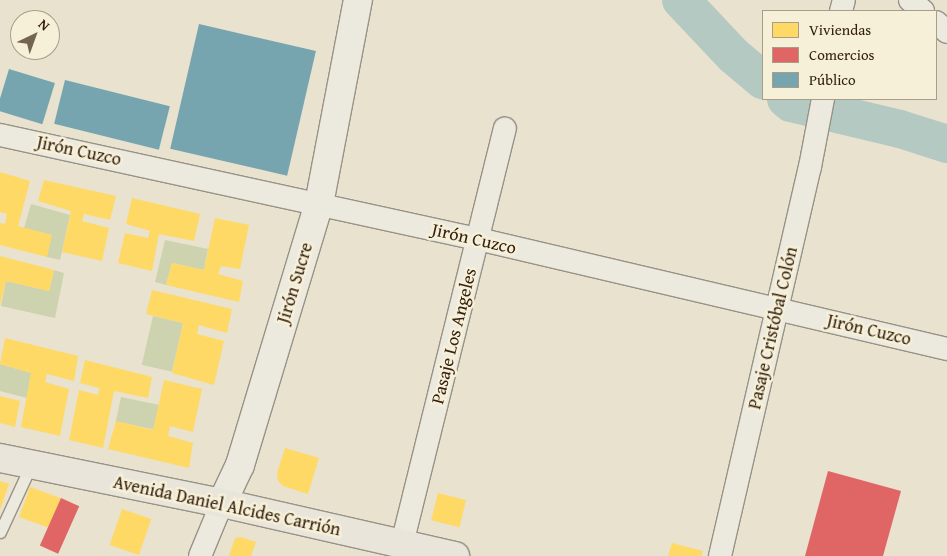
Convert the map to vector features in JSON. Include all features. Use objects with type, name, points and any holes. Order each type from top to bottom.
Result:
[{"type":"main road","name":"Avenida Daniel Alcides Carrión","points":[[0,458],[222,503],[455,556]]},
{"type":"street","name":"Jirón Sucre","points":[[200,556],[240,465],[319,204],[358,0]]},
{"type":"street","points":[[910,0],[922,10]]},
{"type":"street","points":[[937,23],[947,32]]},
{"type":"street","name":"Pasaje Cristóbal Colón","points":[[720,556],[810,167],[822,100]]},
{"type":"street","name":"Pasaje Los Angeles","points":[[402,544],[505,129]]},
{"type":"street","name":"Jirón Cuzco","points":[[0,135],[478,239],[947,349]]},
{"type":"lane","points":[[0,532],[31,465]]},
{"type":"green space","points":[[31,204],[70,215],[60,260],[47,257],[51,235],[24,228]]},
{"type":"green space","points":[[165,240],[208,249],[204,270],[172,263],[166,285],[155,282]]},
{"type":"green space","points":[[54,270],[64,273],[55,318],[1,306],[6,281],[49,291]]},
{"type":"green space","points":[[153,316],[183,323],[172,372],[142,365]]},
{"type":"green space","points":[[0,364],[31,373],[27,398],[0,391]]},
{"type":"green space","points":[[121,397],[159,405],[154,430],[116,421]]},
{"type":"building: Viviendas","points":[[0,172],[30,181],[18,226],[52,235],[47,257],[0,245],[0,223],[5,224],[7,214],[0,212]]},
{"type":"building: Viviendas","points":[[44,180],[116,196],[110,220],[84,214],[82,221],[109,228],[102,261],[62,252],[71,211],[38,201]]},
{"type":"building: Viviendas","points":[[132,198],[200,214],[194,241],[159,234],[152,271],[118,263],[125,233],[148,238],[150,231],[126,224]]},
{"type":"building: Viviendas","points":[[215,218],[249,225],[240,269],[221,266],[218,274],[243,281],[239,302],[166,285],[172,263],[204,270]]},
{"type":"building: Viviendas","points":[[0,256],[54,270],[49,291],[6,281],[0,305]]},
{"type":"building: Viviendas","points":[[152,290],[232,309],[227,333],[199,325],[197,334],[224,341],[214,385],[172,373],[183,323],[146,314]]},
{"type":"building: Viviendas","points":[[5,338],[78,356],[74,381],[47,374],[45,382],[69,389],[60,436],[21,427],[31,373],[0,364]]},
{"type":"building: Viviendas","points":[[85,360],[152,377],[148,398],[114,391],[103,448],[69,440],[79,390],[98,395],[99,388],[80,383]]},
{"type":"building: Viviendas","points":[[164,380],[202,389],[193,432],[170,426],[168,436],[193,443],[189,468],[108,449],[116,421],[153,430]]},
{"type":"building: Viviendas","points":[[0,396],[20,401],[15,427],[0,423]]},
{"type":"building: Viviendas","points":[[285,448],[319,458],[308,494],[283,486],[278,481],[277,473]]},
{"type":"building: Viviendas","points":[[0,481],[9,484],[0,510]]},
{"type":"building: Viviendas","points":[[30,487],[61,498],[50,528],[19,517]]},
{"type":"building: Viviendas","points":[[438,493],[466,500],[459,527],[431,520]]},
{"type":"building: Viviendas","points":[[122,509],[151,519],[139,555],[110,545]]},
{"type":"building: Viviendas","points":[[241,537],[256,542],[251,556],[229,556],[235,538]]},
{"type":"building: Viviendas","points":[[672,543],[703,551],[701,556],[668,556]]},
{"type":"building: Comercios","points":[[828,471],[901,491],[883,556],[805,556]]},
{"type":"building: Comercios","points":[[61,498],[79,506],[58,554],[40,546]]},
{"type":"building: Público","points":[[199,24],[316,51],[287,176],[170,149]]},
{"type":"building: Público","points":[[9,69],[55,83],[42,124],[0,111],[0,98]]},
{"type":"building: Público","points":[[65,80],[170,106],[159,150],[54,124]]},
{"type":"waterway","points":[[681,0],[734,56],[762,79]]},
{"type":"waterway","points":[[787,100],[791,103],[900,129],[947,144]]}]
